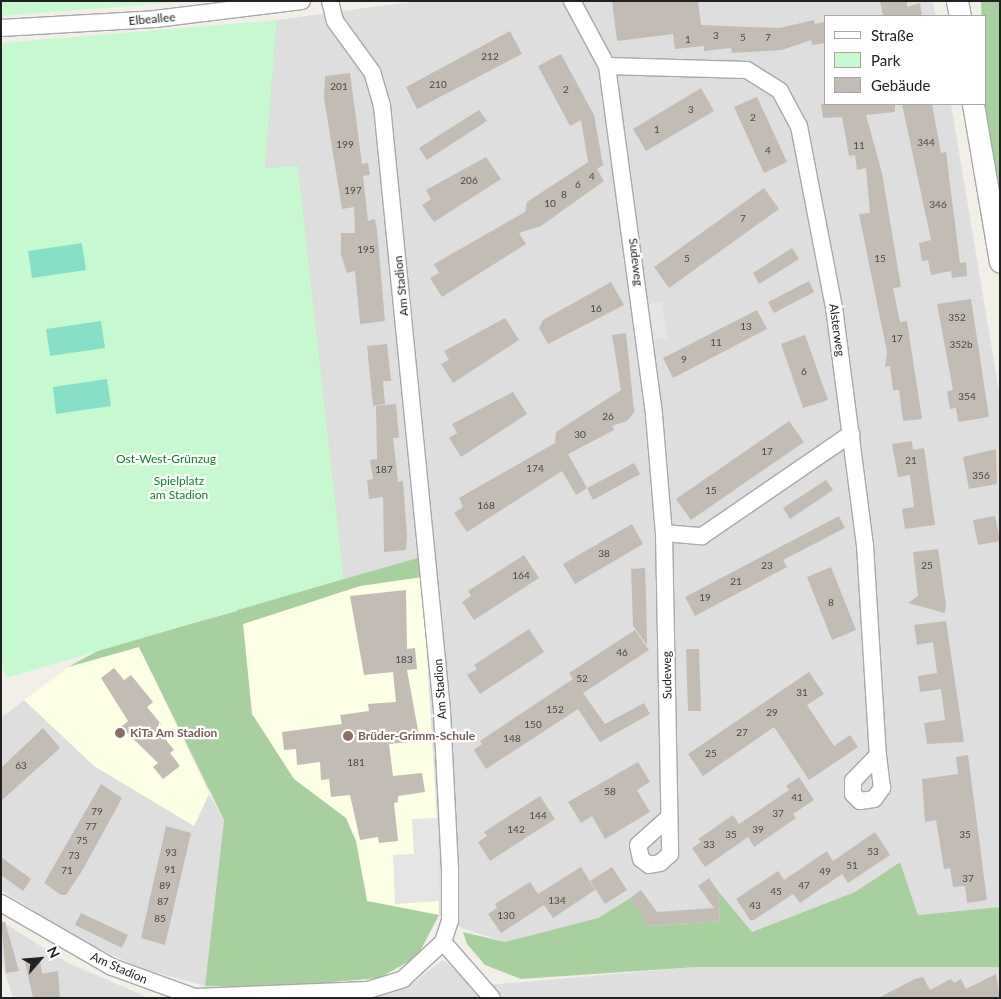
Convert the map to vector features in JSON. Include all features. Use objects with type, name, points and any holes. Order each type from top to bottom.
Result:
[{"type":"street","name":"Elbeallee","points":[[1,28],[173,17],[302,1]]},
{"type":"street","name":"Am Stadion","points":[[1,903],[112,967],[195,997],[368,990],[403,979],[443,942],[450,921],[450,870],[442,710],[382,106],[372,72],[335,21],[330,1]]},
{"type":"street","name":"Sudeweg","points":[[572,1],[607,66],[642,304],[664,533],[669,817]]},
{"type":"street","points":[[957,1],[960,15]]},
{"type":"street","name":"Alsterweg","points":[[607,66],[747,70],[780,91],[792,107],[799,126],[834,307],[851,434],[865,545],[878,755]]},
{"type":"street","points":[[974,105],[1000,262]]},
{"type":"street","points":[[664,533],[702,536],[851,434]]},
{"type":"street","points":[[443,942],[492,998]]},
{"type":"shaded area","points":[[417,1],[933,1],[936,15],[824,15],[824,105],[951,105],[1000,398],[1000,907],[918,915],[899,862],[855,892],[751,932],[718,892],[720,921],[649,926],[629,898],[598,918],[505,942],[464,929],[439,915],[421,557],[344,579],[298,165],[265,169],[277,20]]},
{"type":"shaded area","points":[[662,302],[667,338],[653,340],[649,304]]},
{"type":"shaded area","name":"Brüder-Grimm-Schule","points":[[422,577],[437,818],[439,915],[367,901],[365,880],[318,800],[294,779],[252,714],[243,624],[360,586]]},
{"type":"shaded area","name":"KiTa Am Stadion","points":[[139,647],[209,794],[194,826],[94,766],[24,700],[68,667]]},
{"type":"shaded area","points":[[68,667],[209,794],[224,820],[205,986],[137,967],[72,935],[1,890],[1,718]]},
{"type":"shaded area","points":[[437,818],[440,901],[395,904],[393,855],[414,854],[412,819]]},
{"type":"shaded area","points":[[1,921],[66,962],[149,998],[13,998],[1,960]]},
{"type":"shaded area","points":[[443,960],[475,986],[697,967],[1000,967],[1000,998],[352,998],[378,996],[410,985]]},
{"type":"green space","points":[[1,1],[193,1],[1,16]]},
{"type":"green space","points":[[981,1],[1000,1],[1000,210],[985,105],[986,15],[982,15]]},
{"type":"green space","points":[[277,20],[265,168],[298,165],[344,579],[421,557],[422,577],[360,586],[243,624],[252,714],[294,779],[346,818],[356,841],[367,901],[439,915],[417,957],[379,978],[265,988],[205,986],[224,820],[139,647],[68,667],[103,648],[237,611],[215,196]]},
{"type":"green space","name":"Ost-West-Grünzug","points":[[277,20],[265,168],[298,165],[344,579],[6,678],[1,659],[1,43]]},
{"type":"green space","points":[[82,243],[86,270],[32,278],[28,251]]},
{"type":"green space","points":[[101,321],[105,348],[50,356],[46,329]]},
{"type":"green space","points":[[107,379],[111,406],[56,414],[53,387]]},
{"type":"green space","points":[[900,862],[918,915],[1000,907],[1000,967],[697,967],[521,979],[485,965],[467,944],[463,932],[505,942],[598,918],[630,898],[649,926],[720,921],[718,891],[752,932],[855,892]]},
{"type":"building","points":[[612,1],[698,1],[701,25],[779,28],[814,20],[815,24],[824,22],[824,43],[812,45],[811,40],[782,50],[732,53],[731,48],[704,51],[704,46],[675,49],[673,34],[617,41]]},
{"type":"building","points":[[880,1],[907,1],[907,7],[920,3],[922,15],[883,15]]},
{"type":"building","points":[[510,31],[522,54],[417,109],[406,87]]},
{"type":"building","points":[[561,54],[594,115],[603,165],[597,169],[604,181],[541,226],[519,233],[526,244],[442,297],[430,278],[439,273],[434,264],[525,212],[527,202],[588,162],[581,120],[570,126],[538,66]]},
{"type":"building","points":[[350,73],[362,164],[368,163],[370,175],[363,176],[368,221],[375,219],[377,230],[385,321],[360,324],[355,271],[347,273],[341,255],[341,233],[355,233],[354,207],[342,209],[324,98],[325,76]]},
{"type":"building","points":[[701,88],[714,111],[646,151],[633,129]]},
{"type":"building","points":[[757,97],[787,162],[764,173],[734,107]]},
{"type":"building","points":[[821,104],[895,105],[895,112],[866,115],[882,173],[901,287],[893,288],[900,322],[907,321],[922,419],[903,421],[899,390],[893,390],[890,366],[885,367],[887,352],[859,214],[870,213],[866,168],[857,170],[855,155],[849,156],[842,117],[823,118]]},
{"type":"building","points":[[902,105],[932,105],[941,153],[946,152],[960,263],[966,262],[967,276],[952,278],[951,271],[931,275],[928,260],[922,261],[919,243],[931,240]]},
{"type":"building","points":[[479,110],[487,121],[427,160],[419,148]]},
{"type":"building","points":[[486,157],[501,179],[434,222],[422,205],[431,199],[426,190]]},
{"type":"building","points":[[764,188],[779,209],[669,288],[654,267]]},
{"type":"building","points":[[792,248],[799,259],[759,284],[753,273]]},
{"type":"building","points":[[809,281],[814,292],[774,313],[768,302]]},
{"type":"building","points":[[611,282],[624,305],[548,344],[539,328],[543,320]]},
{"type":"building","points":[[971,299],[989,417],[958,422],[956,408],[950,409],[947,391],[953,390],[937,304]]},
{"type":"building","points":[[757,310],[767,329],[673,378],[663,358]]},
{"type":"building","points":[[505,318],[519,340],[453,383],[441,364],[449,360],[444,351]]},
{"type":"building","points":[[626,333],[635,411],[627,421],[612,426],[614,430],[568,454],[587,488],[576,495],[562,471],[467,532],[454,513],[463,507],[459,498],[555,443],[556,432],[621,390],[612,335]]},
{"type":"building","points":[[805,335],[828,400],[803,408],[781,344]]},
{"type":"building","points":[[387,344],[391,381],[383,381],[385,404],[373,406],[367,346]]},
{"type":"building","points":[[513,392],[527,414],[461,457],[449,438],[457,433],[452,424]]},
{"type":"building","points":[[396,404],[399,438],[393,438],[398,482],[403,481],[407,535],[406,550],[384,552],[383,497],[369,499],[367,480],[373,479],[370,460],[377,459],[376,406]]},
{"type":"building","points":[[789,421],[804,442],[691,520],[676,499]]},
{"type":"building","points":[[912,441],[913,450],[924,448],[935,525],[905,529],[902,509],[914,507],[910,475],[898,477],[892,444]]},
{"type":"building","points":[[996,449],[997,484],[969,489],[963,457]]},
{"type":"building","points":[[634,463],[640,474],[593,500],[587,488]]},
{"type":"building","points":[[826,480],[833,490],[790,519],[783,508]]},
{"type":"building","points":[[839,516],[845,528],[783,560],[787,567],[695,616],[685,597]]},
{"type":"building","points":[[995,516],[1000,541],[978,545],[973,520]]},
{"type":"building","points":[[632,524],[643,544],[575,584],[563,564]]},
{"type":"building","points":[[938,549],[946,605],[945,613],[908,603],[918,596],[913,552]]},
{"type":"building","points":[[524,555],[539,578],[474,620],[462,602],[471,596],[468,591]]},
{"type":"building","points":[[831,567],[856,630],[832,640],[807,577]]},
{"type":"building","points":[[645,568],[647,645],[633,626],[631,569]]},
{"type":"building","points":[[406,590],[407,649],[415,648],[417,669],[407,670],[420,741],[389,744],[393,776],[422,773],[425,792],[398,796],[398,802],[394,803],[398,841],[379,843],[378,837],[360,840],[350,795],[331,797],[329,779],[321,780],[320,762],[297,765],[296,749],[284,750],[282,732],[342,724],[340,715],[369,711],[368,704],[396,702],[393,672],[364,675],[350,596]]},
{"type":"building","points":[[946,621],[964,742],[927,744],[924,723],[945,720],[941,689],[920,692],[918,676],[937,673],[933,642],[917,645],[914,625]]},
{"type":"building","points":[[529,629],[544,652],[480,694],[467,675],[477,669],[474,665]]},
{"type":"building","points":[[635,630],[649,650],[583,693],[605,724],[644,703],[650,714],[600,742],[578,709],[486,769],[474,750],[482,744],[480,741],[573,679],[569,673]]},
{"type":"building","points":[[686,649],[699,649],[701,711],[688,711]]},
{"type":"building","points":[[114,668],[124,680],[131,675],[153,702],[147,707],[161,724],[156,728],[174,750],[170,753],[180,766],[163,779],[153,767],[158,763],[121,727],[128,721],[101,678]]},
{"type":"building","points":[[809,672],[824,694],[807,705],[834,746],[850,735],[858,747],[809,780],[774,727],[703,776],[688,754]]},
{"type":"building","points":[[43,728],[60,748],[1,801],[1,768]]},
{"type":"building","points":[[968,755],[987,900],[967,903],[965,886],[953,887],[950,868],[944,869],[936,820],[925,822],[922,779],[958,774],[956,757]]},
{"type":"building","points":[[638,762],[650,782],[637,790],[650,812],[605,839],[592,816],[581,823],[568,802]]},
{"type":"building","points":[[799,777],[814,800],[793,814],[796,818],[754,847],[748,837],[705,867],[692,848],[701,842],[698,839],[733,815],[739,824],[789,790],[786,786]]},
{"type":"building","points":[[101,784],[122,798],[82,871],[66,895],[61,895],[44,883]]},
{"type":"building","points":[[540,796],[555,819],[490,861],[478,842],[487,836],[484,832]]},
{"type":"building","points":[[166,826],[191,833],[165,945],[141,938]]},
{"type":"building","points":[[875,832],[890,855],[848,883],[842,874],[800,903],[793,894],[754,920],[750,920],[736,899],[778,871],[784,880],[827,851],[833,861]]},
{"type":"building","points":[[1,857],[31,879],[23,891],[1,875]]},
{"type":"building","points":[[581,867],[595,890],[553,918],[544,905],[501,933],[488,914],[497,908],[495,904],[530,882],[538,894]]},
{"type":"building","points":[[612,867],[627,890],[605,904],[590,881]]},
{"type":"building","points":[[709,878],[718,891],[720,921],[648,926],[630,898],[641,890],[657,912],[714,908],[698,886]]},
{"type":"building","points":[[81,913],[128,935],[122,948],[75,925]]},
{"type":"building","points":[[1,922],[5,922],[19,971],[6,973]]},
{"type":"building","points":[[40,960],[42,974],[58,971],[60,998],[33,998],[25,962]]},
{"type":"building","points":[[996,974],[1000,998],[878,998],[915,979],[923,977],[930,990],[951,979],[954,983],[961,979],[966,989]]},
{"type":"place","name":"KiTa Am Stadion","points":[[120,733]]},
{"type":"place","name":"Brüder-Grimm-Schule","points":[[348,736]]},
{"type":"park label","name":"Spielplatz am Stadion","points":[[179,488]]}]
